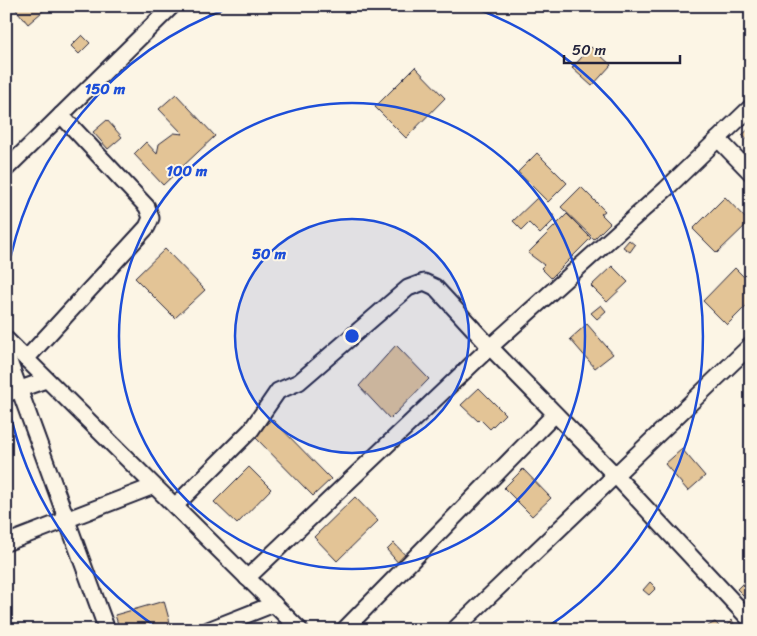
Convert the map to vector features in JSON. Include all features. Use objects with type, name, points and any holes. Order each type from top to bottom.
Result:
[{"type":"street","points":[[6,169],[172,6]]},
{"type":"street","points":[[247,578],[490,347],[666,189],[751,107]]},
{"type":"street","points":[[26,359],[147,227],[151,218],[147,207],[61,115]]},
{"type":"street","points":[[718,139],[751,173]]},
{"type":"street","points":[[175,506],[251,430],[278,391],[299,382],[408,288],[424,282],[435,287],[490,347],[616,476],[751,621]]},
{"type":"street","points":[[6,338],[46,380],[300,630]]},
{"type":"street","points":[[454,630],[751,345]]},
{"type":"street","points":[[6,353],[13,392],[67,521],[106,630]]},
{"type":"street","points":[[13,392],[46,380]]},
{"type":"street","points":[[344,630],[555,414]]},
{"type":"street","points":[[6,543],[154,486]]},
{"type":"street","points":[[208,630],[274,604]]},
{"type":"building","points":[[13,6],[49,6],[28,24]]},
{"type":"building","points":[[82,35],[90,43],[79,54],[71,46]]},
{"type":"building","points":[[591,47],[611,65],[592,86],[572,68]]},
{"type":"building","points":[[415,67],[445,98],[406,138],[375,107]]},
{"type":"building","points":[[176,94],[215,136],[163,185],[134,154],[146,142],[157,154],[159,144],[174,133],[183,134],[159,109]]},
{"type":"building","points":[[107,120],[122,137],[108,149],[93,132]]},
{"type":"building","points":[[751,127],[751,143],[742,135]]},
{"type":"building","points":[[537,153],[567,183],[548,202],[518,172]]},
{"type":"building","points":[[581,187],[605,211],[601,214],[610,223],[594,239],[561,207]]},
{"type":"building","points":[[725,197],[749,222],[717,253],[693,229]]},
{"type":"building","points":[[537,198],[556,218],[540,234],[529,223],[522,230],[513,221]]},
{"type":"building","points":[[567,214],[591,238],[551,278],[541,268],[544,265],[528,253]]},
{"type":"building","points":[[629,240],[635,245],[630,252],[623,247]]},
{"type":"building","points":[[165,249],[205,290],[175,318],[135,278]]},
{"type":"building","points":[[612,266],[628,282],[607,302],[591,286]]},
{"type":"building","points":[[735,268],[751,284],[751,301],[727,325],[703,301]]},
{"type":"building","points":[[601,305],[606,311],[597,319],[591,313]]},
{"type":"building","points":[[587,324],[613,354],[595,368],[570,339]]},
{"type":"building","points":[[396,345],[429,379],[390,419],[359,386]]},
{"type":"building","points":[[479,388],[505,414],[490,429],[461,405]]},
{"type":"building","points":[[272,419],[331,479],[313,496],[254,436]]},
{"type":"building","points":[[682,449],[705,476],[688,491],[665,464]]},
{"type":"building","points":[[249,467],[271,489],[237,524],[214,502]]},
{"type":"building","points":[[523,469],[551,498],[532,516],[504,488]]},
{"type":"building","points":[[355,497],[378,521],[337,561],[314,537]]},
{"type":"building","points":[[394,543],[408,558],[400,565],[387,550]]},
{"type":"building","points":[[751,575],[751,603],[737,589]]},
{"type":"building","points":[[650,582],[656,588],[649,595],[643,590]]},
{"type":"building","points":[[164,601],[172,630],[120,630],[115,615]]},
{"type":"building","points":[[732,620],[737,630],[722,630]]},
{"type":"building","points":[[715,622],[719,626],[711,630],[708,626]]},
{"type":"building","points":[[239,624],[243,630],[228,630]]}]
